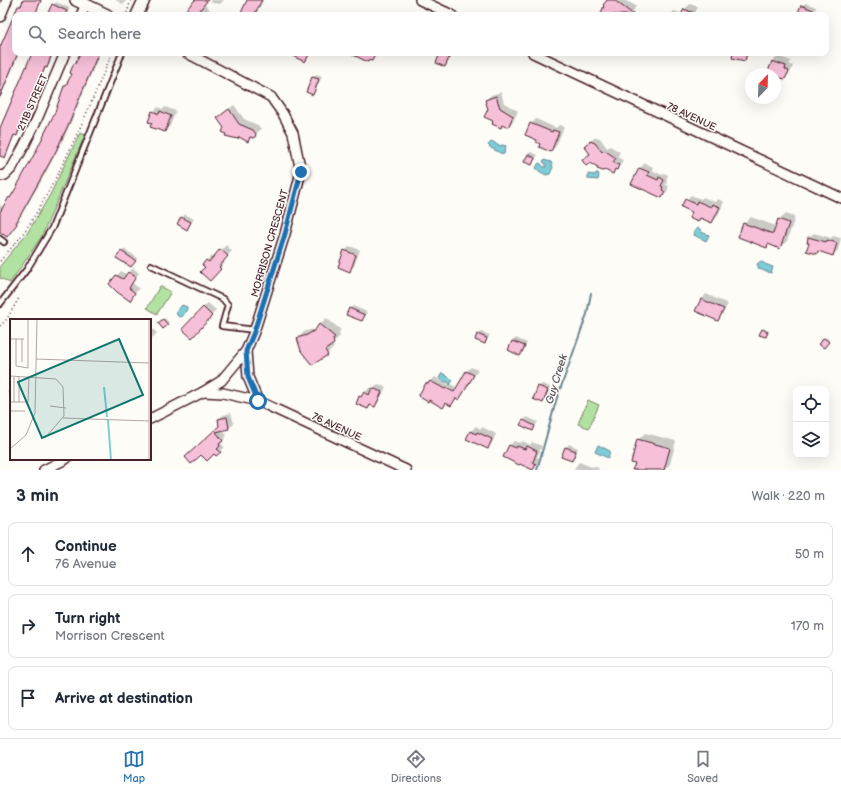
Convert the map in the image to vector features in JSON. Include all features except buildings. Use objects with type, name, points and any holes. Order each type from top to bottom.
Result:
[{"type":"street","points":[[0,17],[7,0]]},
{"type":"street","points":[[134,12],[144,0]]},
{"type":"street","points":[[420,0],[446,12]]},
{"type":"street","points":[[81,7],[97,12]]},
{"type":"street","name":"211B STREET","points":[[0,176],[5,175],[12,168],[24,146],[64,56]]},
{"type":"street","name":"MORRISON CRESCENT","points":[[151,418],[221,381],[246,351],[255,330],[285,234],[301,172],[293,133],[283,114],[271,97],[193,56]]},
{"type":"street","name":"78 AVENUE","points":[[539,56],[841,198]]},
{"type":"street","points":[[246,351],[248,377],[258,401]]},
{"type":"street","name":"76 AVENUE","points":[[203,392],[223,393],[258,401],[406,470]]},
{"type":"street","points":[[44,470],[64,460]]},
{"type":"lane","points":[[0,304],[27,269],[52,228],[121,56]]},
{"type":"lane","points":[[151,265],[223,299],[228,305],[222,326],[255,330]]},
{"type":"path","points":[[131,0],[132,12]]},
{"type":"path","points":[[0,261],[26,228],[52,183],[77,134],[111,56]]},
{"type":"path","points":[[0,326],[7,319],[19,298]]},
{"type":"green space","points":[[80,133],[85,135],[42,236],[10,283],[0,278],[0,266],[28,232],[50,195]]},
{"type":"green space","points":[[160,286],[171,292],[157,314],[147,308]]},
{"type":"green space","points":[[588,400],[599,405],[589,428],[578,424]]},
{"type":"water","points":[[492,141],[499,146],[506,146],[504,154],[488,145]]},
{"type":"water","points":[[544,160],[551,162],[553,167],[550,174],[546,175],[536,168],[540,163],[546,167],[546,164],[543,162]]},
{"type":"water","points":[[598,173],[599,176],[598,180],[588,179],[588,174],[595,175]]},
{"type":"water","points":[[698,228],[701,232],[709,235],[706,241],[694,235],[694,231]]},
{"type":"water","points":[[761,261],[773,267],[771,273],[759,269],[757,264]]},
{"type":"water","points":[[182,305],[187,307],[187,309],[183,316],[179,317],[176,312]]},
{"type":"water","points":[[442,373],[453,380],[450,385],[448,382],[445,382],[439,378]]},
{"type":"water","points":[[598,445],[610,451],[608,458],[595,452]]},
{"type":"waterway","name":"Guy Creek","points":[[537,470],[556,401],[587,314],[591,293]]},
{"type":"route","points":[[258,401],[248,377],[246,351],[254,332],[285,234],[301,172]]}]
